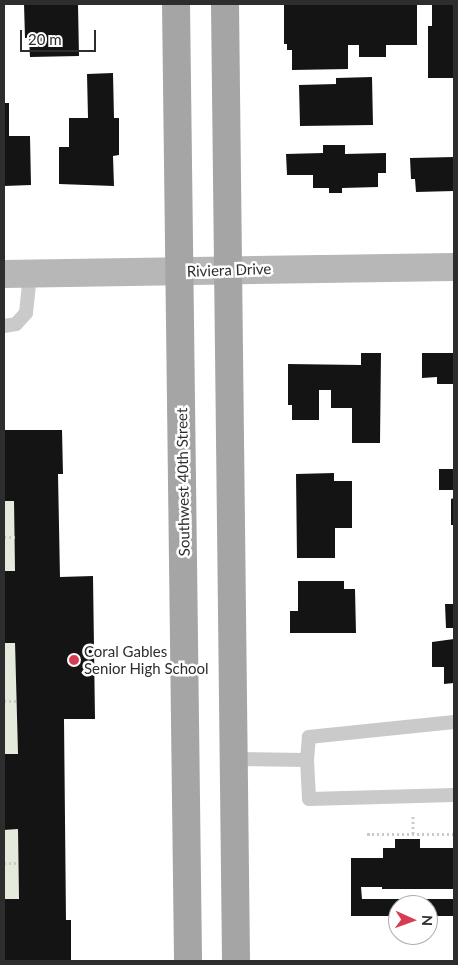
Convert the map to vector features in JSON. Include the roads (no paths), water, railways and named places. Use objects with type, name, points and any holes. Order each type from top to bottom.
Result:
[{"type":"main road","name":"Southwest 40th Street","points":[[176,4],[188,961]]},
{"type":"main road","points":[[224,4],[236,961]]},
{"type":"street","name":"Riviera Drive","points":[[17,274],[227,269],[454,267]]},
{"type":"lane","points":[[4,326],[16,324],[26,313],[17,274]]},
{"type":"lane","points":[[454,722],[309,737],[307,760],[309,799],[454,795]]},
{"type":"lane","points":[[233,759],[307,760]]},
{"type":"place","name":"Coral Gables Senior High School","points":[[74,660]]}]
